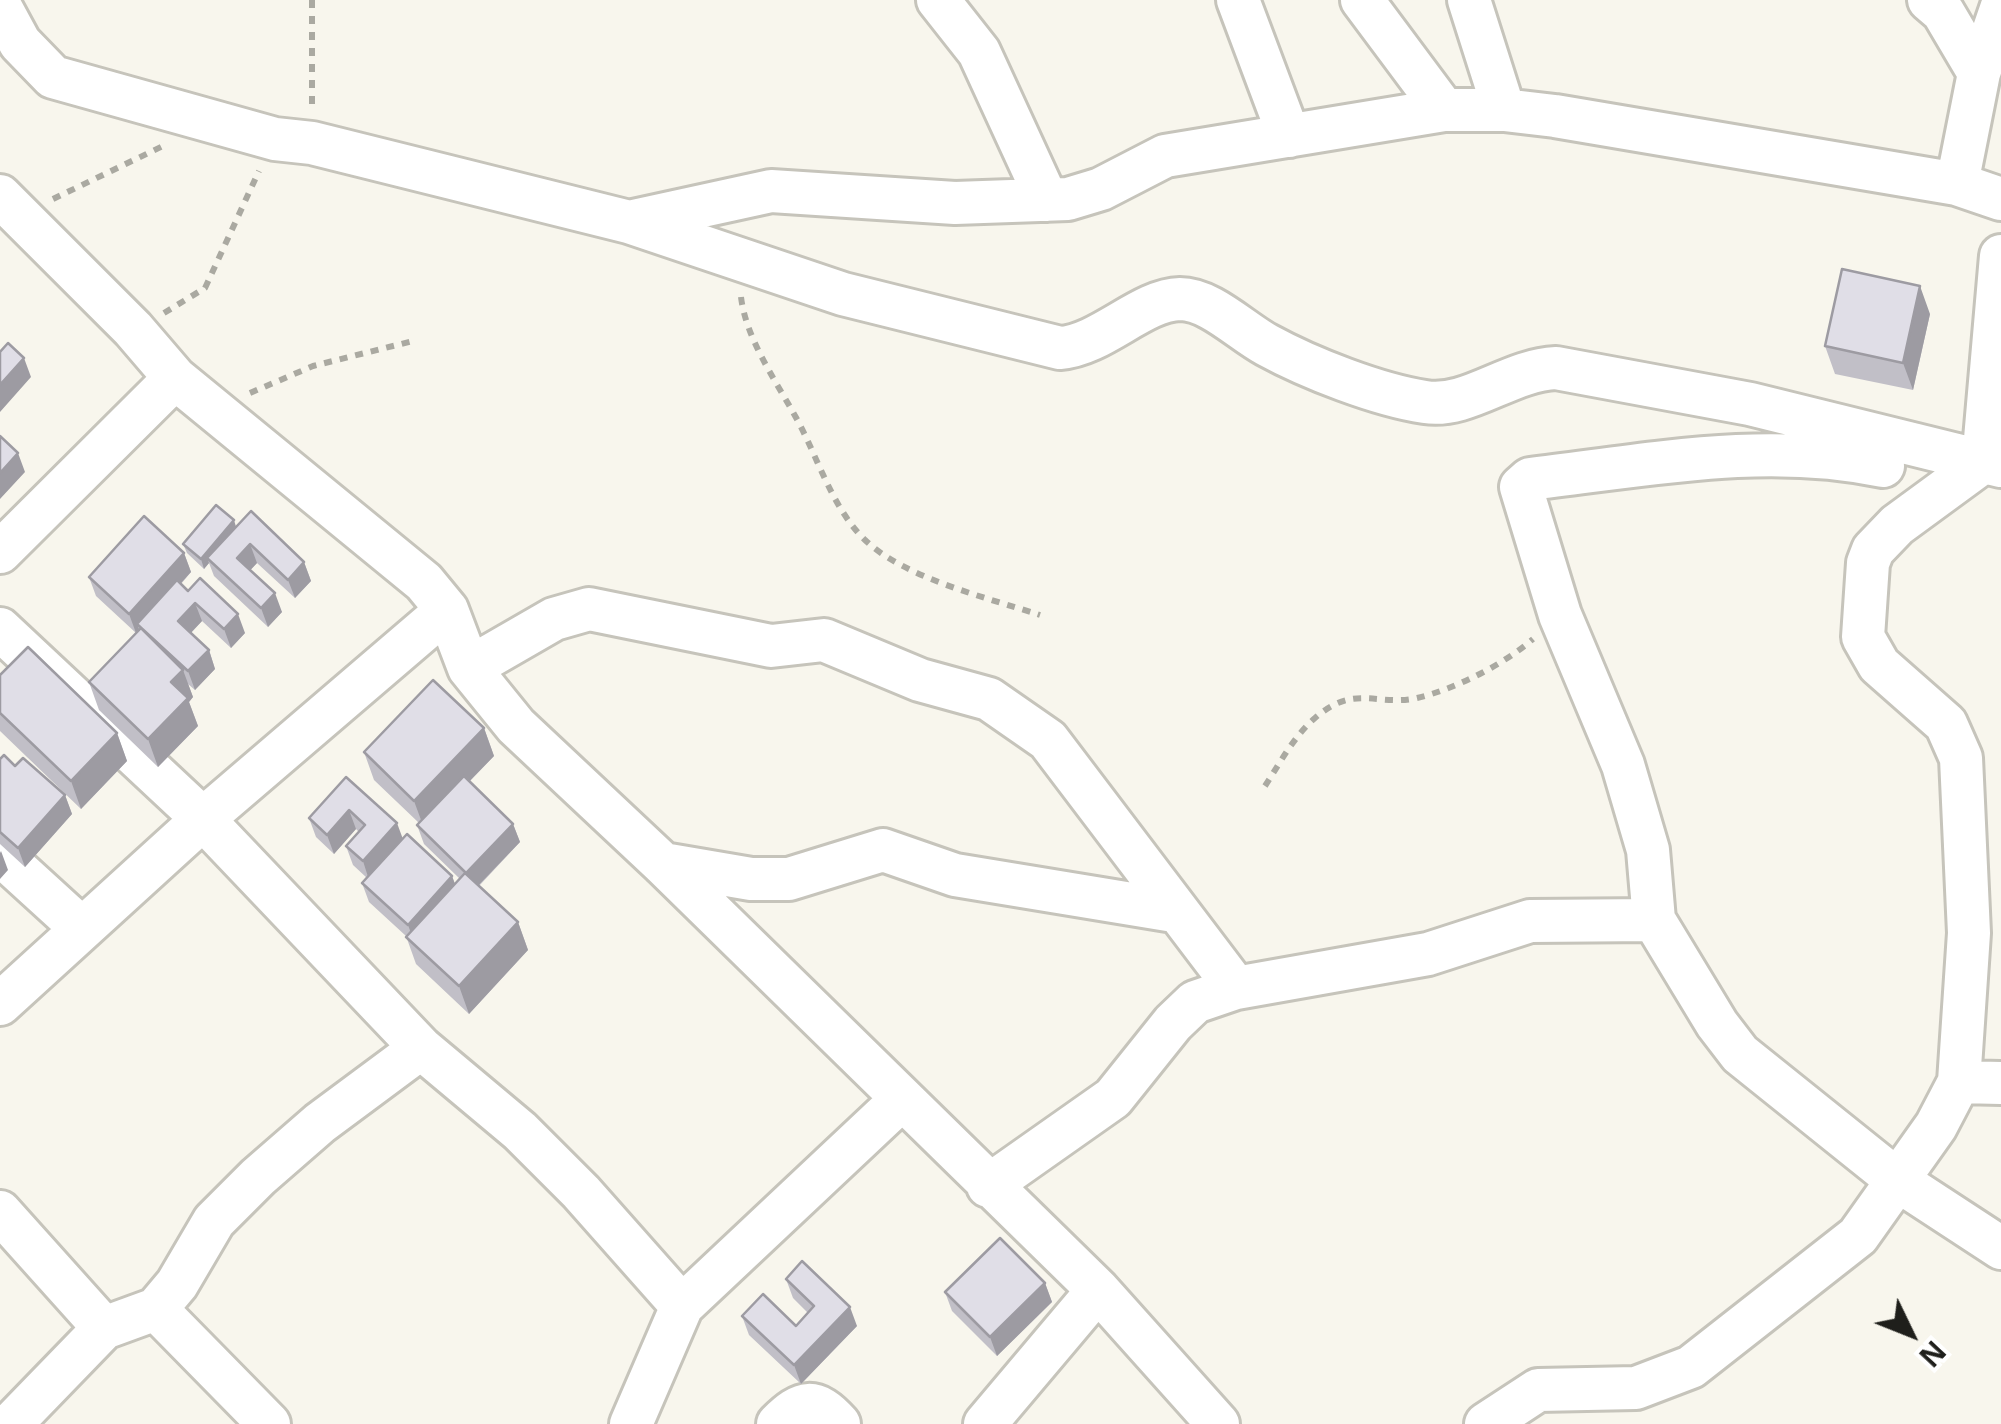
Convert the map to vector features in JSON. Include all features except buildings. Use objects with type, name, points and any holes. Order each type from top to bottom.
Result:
[{"type":"street","points":[[938,0],[979,52],[1046,200]]},
{"type":"street","points":[[1238,0],[1289,136]]},
{"type":"street","points":[[1362,0],[1444,110]]},
{"type":"street","points":[[1469,0],[1504,110]]},
{"type":"street","points":[[1929,0],[1943,12],[1979,73]]},
{"type":"street","points":[[0,6],[20,43],[53,78],[629,222],[843,294],[1060,348],[1083,343],[1166,302],[1182,299],[1201,304],[1270,347],[1390,395],[1430,403],[1468,397],[1528,369],[1556,368],[1750,404],[1979,470]]},
{"type":"street","points":[[1957,184],[1979,73],[2001,8]]},
{"type":"street","points":[[629,222],[771,190],[955,204],[1046,200],[1091,193],[1165,156],[1444,110],[1504,110],[1957,184],[2001,199]]},
{"type":"street","points":[[11,205],[133,328],[174,378],[424,582],[447,610],[468,668],[516,726],[664,864],[1098,1290],[1218,1424]]},
{"type":"street","points":[[1979,470],[2001,256]]},
{"type":"street","points":[[0,552],[174,378]]},
{"type":"street","points":[[1979,470],[1829,454],[1746,454],[1530,479],[1521,487],[1522,502],[1560,615],[1623,766],[1648,850],[1654,920],[1740,1054],[1897,1180],[2001,1248]]},
{"type":"street","points":[[1486,1424],[1538,1390],[1636,1388],[1691,1367],[1858,1236],[1936,1126],[1959,1082],[1970,933],[1962,758],[1946,724],[1879,665],[1863,637],[1868,563],[1873,550],[1897,525],[1979,470]]},
{"type":"street","points":[[468,668],[554,618],[589,608],[771,646],[824,640],[843,644],[920,680],[989,700],[1048,740],[1236,988]]},
{"type":"street","points":[[0,1004],[203,818],[447,610]]},
{"type":"street","points":[[0,629],[203,818],[422,1048],[532,1143],[682,1306]]},
{"type":"street","points":[[664,864],[751,879],[788,879],[883,850],[970,878],[1174,911]]},
{"type":"street","points":[[0,854],[80,928]]},
{"type":"street","points":[[988,1186],[1113,1098],[1185,1009],[1236,988],[1428,954],[1530,921],[1654,920]]},
{"type":"street","points":[[11,1424],[104,1328],[156,1309],[177,1284],[214,1221],[258,1177],[320,1123],[422,1048]]},
{"type":"street","points":[[1959,1082],[2001,1082]]},
{"type":"street","points":[[631,1424],[682,1306],[901,1100]]},
{"type":"street","points":[[0,1212],[104,1328]]},
{"type":"street","points":[[985,1424],[1098,1290]]},
{"type":"street","points":[[156,1309],[268,1424]]},
{"type":"street","points":[[778,1424],[799,1403],[808,1402],[828,1411],[839,1424]]},
{"type":"path","points":[[133,328],[200,294],[293,141],[312,0]]},
{"type":"path","points":[[11,205],[165,145]]},
{"type":"path","points":[[748,262],[740,299],[746,323],[840,507],[866,541],[963,590],[1040,615]]},
{"type":"path","points":[[212,410],[314,366],[416,340]]},
{"type":"path","points":[[1265,786],[1314,718],[1333,706],[1362,695],[1414,699],[1475,675],[1524,646],[1560,615]]}]
